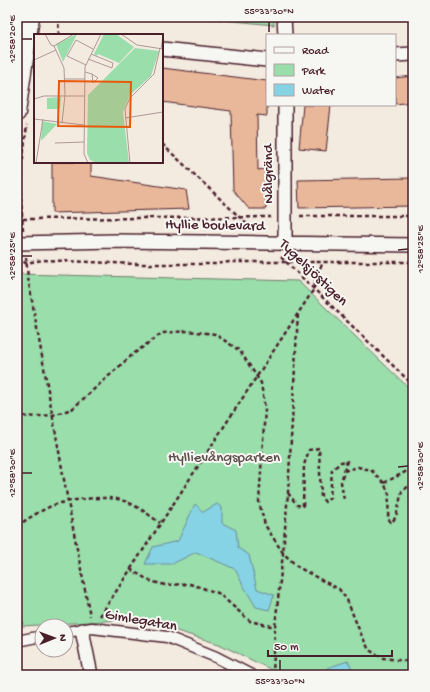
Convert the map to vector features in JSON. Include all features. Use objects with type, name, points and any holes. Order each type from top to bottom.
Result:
[{"type":"street","points":[[22,115],[32,36],[31,17]]},
{"type":"street","points":[[284,17],[284,34]]},
{"type":"street","points":[[163,49],[266,60]]},
{"type":"street","points":[[396,55],[413,54]]},
{"type":"street","name":"Nålgränd","points":[[285,106],[285,243]]},
{"type":"street","name":"Hyllie boulevard","points":[[20,242],[116,241],[413,245]]},
{"type":"street","points":[[87,629],[91,675]]},
{"type":"street","name":"Gimlegatan","points":[[74,631],[87,629],[167,637],[216,657],[251,675]]},
{"type":"street","points":[[17,641],[34,638]]},
{"type":"path","points":[[58,17],[59,34]]},
{"type":"path","points":[[22,115],[23,157],[21,200],[23,219],[20,242],[26,263],[53,415],[87,629]]},
{"type":"path","name":"Tygelsjöstigen","points":[[163,145],[413,385]]},
{"type":"path","points":[[23,219],[413,216]]},
{"type":"path","points":[[17,259],[26,263],[43,260],[135,264],[215,264],[229,262],[413,262]]},
{"type":"path","points":[[87,629],[130,569],[314,289],[316,274],[324,262]]},
{"type":"path","points":[[273,675],[275,627],[288,493],[298,313]]},
{"type":"path","points":[[17,414],[28,417],[53,415],[72,409],[132,355],[162,333],[188,331],[215,334],[240,351],[261,383],[265,409],[259,502],[265,525],[283,553],[298,567],[339,589],[347,600],[369,650],[383,658],[413,662]]},
{"type":"path","points":[[288,493],[296,505],[303,506],[304,465],[309,450],[319,448],[321,497],[325,502],[330,498],[332,470],[341,462],[346,461],[340,482],[344,500]]},
{"type":"path","points":[[384,483],[407,471],[413,466]]},
{"type":"path","points":[[344,471],[358,467],[371,470],[384,483],[389,494],[388,518],[391,524],[396,517],[402,491],[412,484],[413,486]]},
{"type":"path","points":[[17,526],[37,513],[55,505],[96,498],[120,499],[142,509],[160,523]]},
{"type":"path","points":[[130,569],[150,581],[165,585],[190,584],[218,593],[250,621],[275,627]]},
{"type":"green space","points":[[192,17],[274,17],[274,25]]},
{"type":"green space","name":"Hyllievångsparken","points":[[17,274],[298,281],[413,392],[413,675],[282,675],[219,644],[138,619],[74,623],[74,618],[34,618],[34,625],[17,628]]},
{"type":"water","points":[[195,504],[203,512],[217,504],[222,508],[222,523],[236,530],[238,548],[249,555],[257,589],[274,595],[269,610],[256,607],[235,569],[196,552],[172,564],[145,564],[153,547],[178,541]]},
{"type":"water","points":[[348,661],[355,675],[330,675],[327,668]]},
{"type":"building","points":[[163,68],[266,81],[267,116],[257,115],[258,170],[265,169],[266,209],[249,209],[233,190],[231,111],[163,102]]},
{"type":"building","points":[[413,76],[413,102],[396,104],[396,78]]},
{"type":"building","points":[[303,106],[331,106],[326,151],[299,148]]},
{"type":"building","points":[[52,163],[91,163],[91,176],[186,190],[189,209],[52,213]]},
{"type":"building","points":[[413,178],[413,206],[299,208],[298,180]]}]
